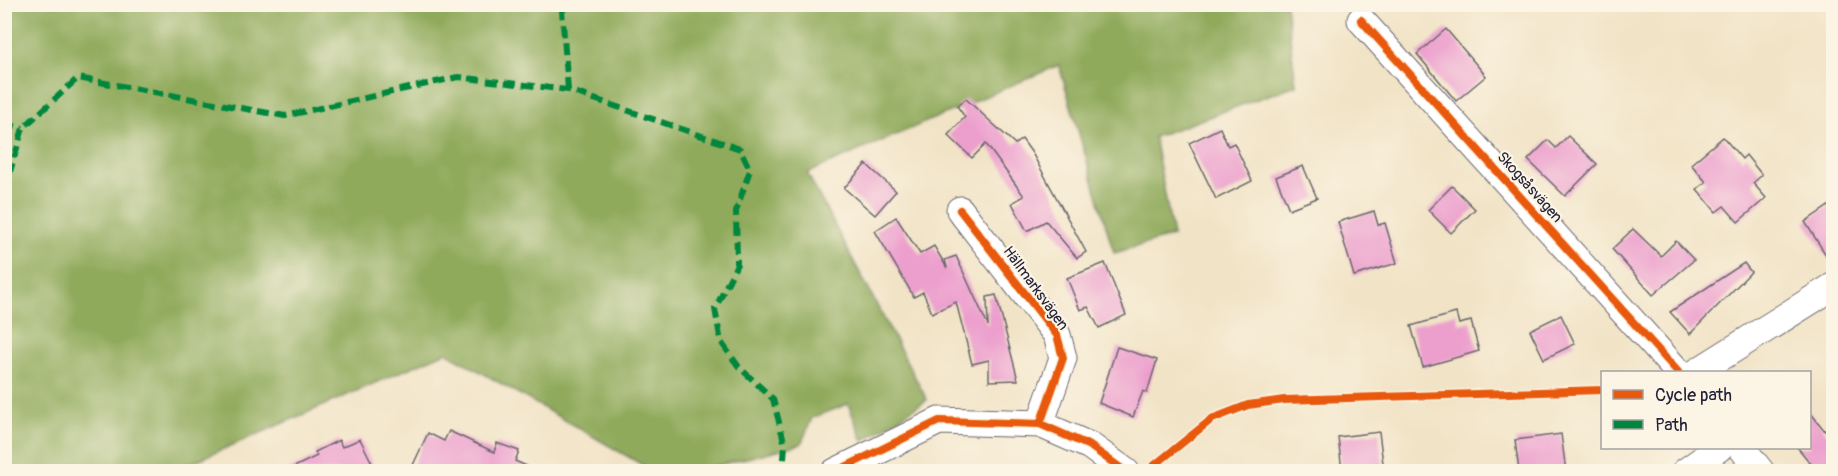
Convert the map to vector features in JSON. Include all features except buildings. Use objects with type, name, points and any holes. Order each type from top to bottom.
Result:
[{"type":"street","name":"Skogsåsvägen","points":[[1361,20],[1677,371]]},
{"type":"street","name":"Hällmarksvägen","points":[[960,210],[1057,335],[1063,358],[1040,424]]},
{"type":"street","points":[[1699,371],[1833,286]]},
{"type":"street","points":[[835,471],[939,421],[1040,424],[1090,446],[1126,471]]},
{"type":"street","points":[[1685,471],[1716,449]]},
{"type":"street","points":[[1744,449],[1761,471]]},
{"type":"green space","points":[[4,5],[1286,5],[1296,85],[1154,137],[1173,236],[1114,253],[1059,65],[807,173],[927,400],[863,441],[848,404],[812,418],[801,444],[696,471],[653,471],[446,352],[173,471],[5,471]]},
{"type":"marked path","points":[[568,90],[562,10],[576,4]]},
{"type":"marked path","points":[[4,192],[23,128],[78,78],[285,116],[458,77],[568,90],[740,149],[750,170],[736,211],[737,264],[715,309],[721,342],[739,367],[773,399],[785,445],[783,472]]},
{"type":"marked path","points":[[4,124],[23,128]]},
{"type":"cycle path","points":[[1361,20],[1677,371]]},
{"type":"cycle path","points":[[960,210],[1057,335],[1063,358],[1040,424]]},
{"type":"cycle path","points":[[1146,472],[1212,419],[1248,405],[1284,400],[1601,390]]},
{"type":"cycle path","points":[[835,472],[939,421],[1040,424],[1090,446],[1126,472]]}]
